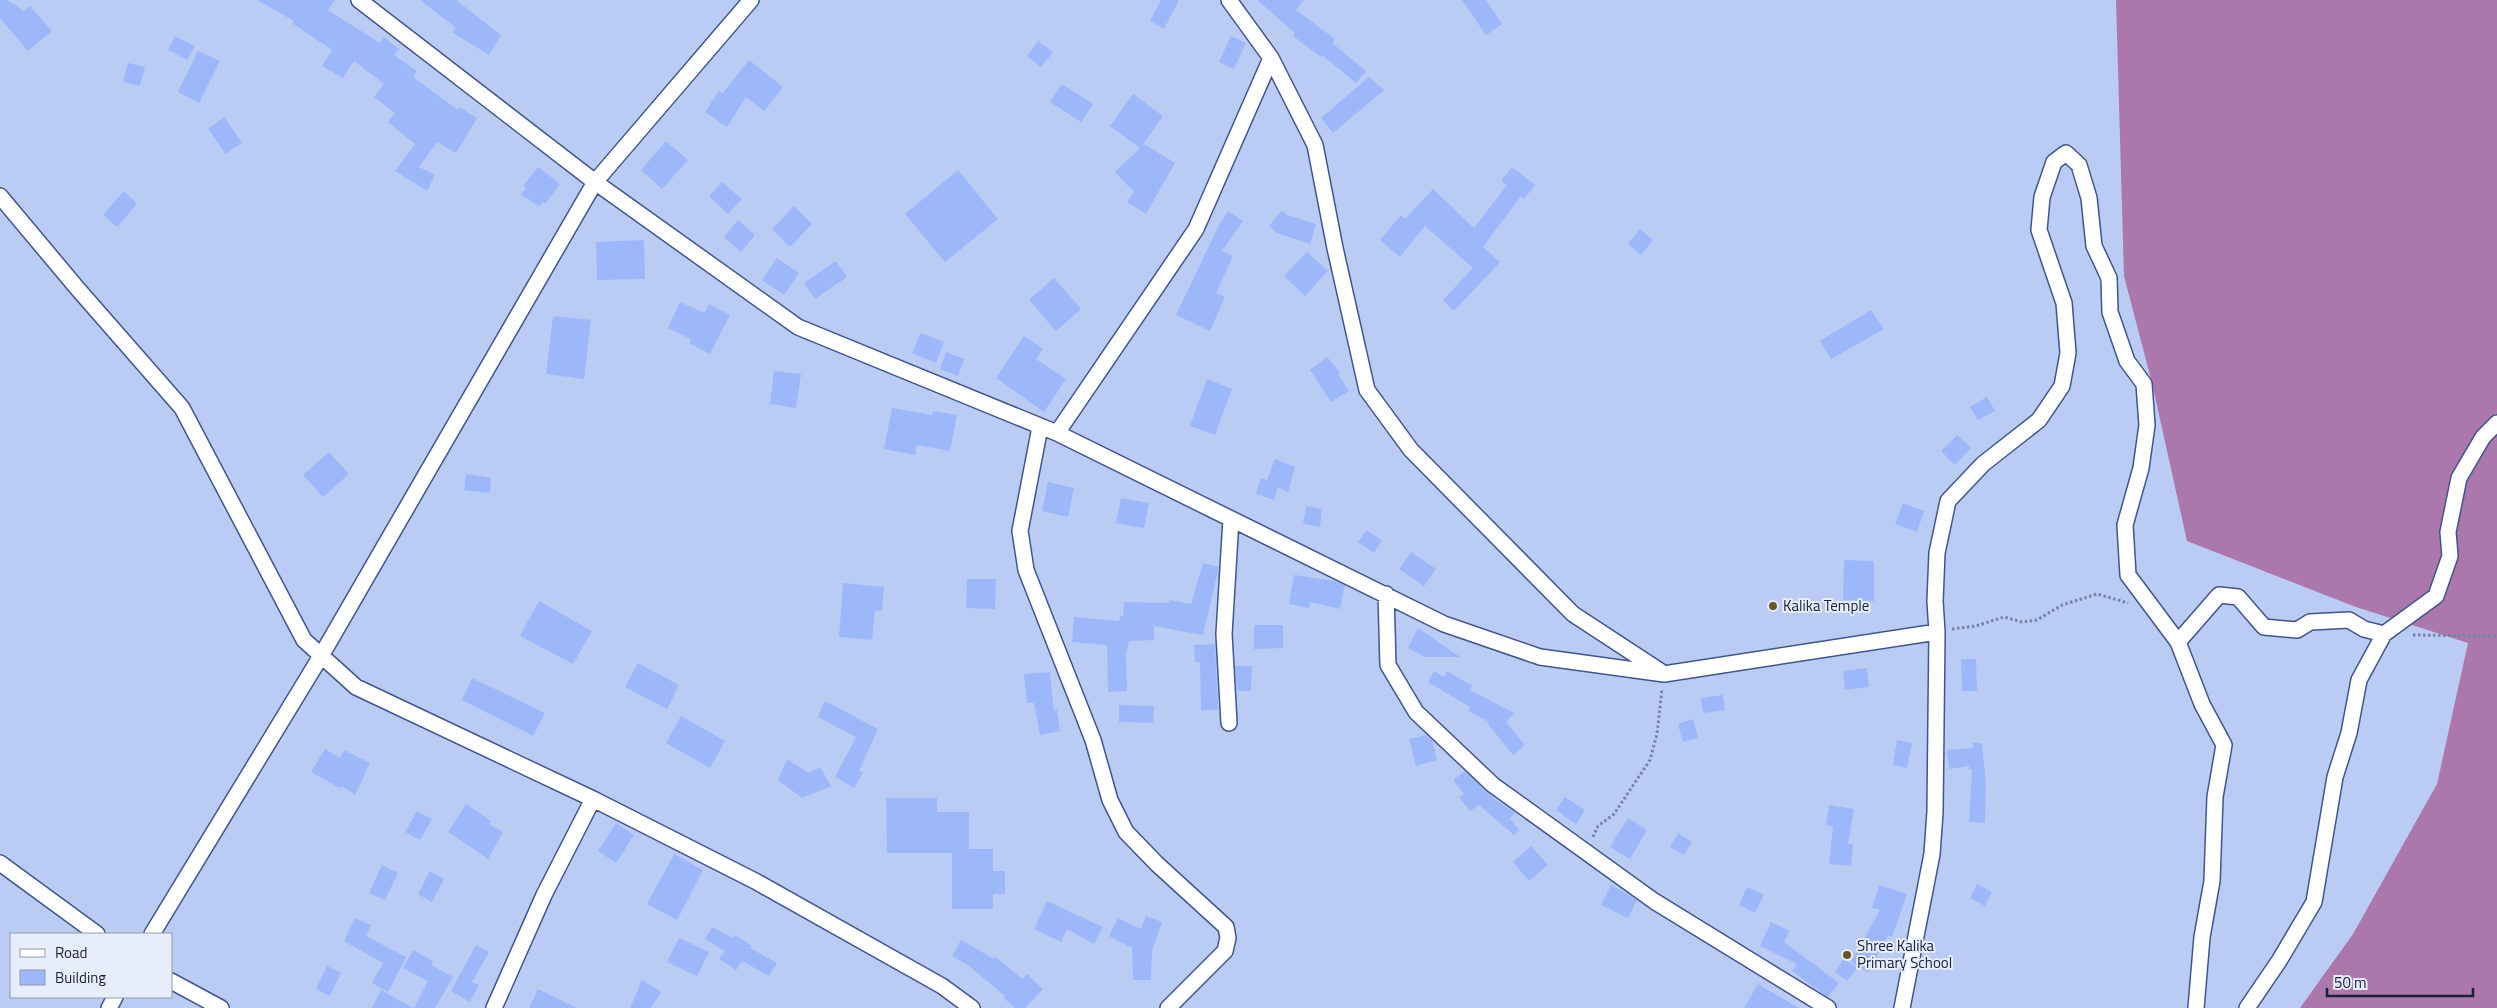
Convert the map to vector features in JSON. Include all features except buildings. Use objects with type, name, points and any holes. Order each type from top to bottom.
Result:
[{"type":"street","points":[[360,0],[595,182],[798,327],[1057,433],[1444,624],[1540,656],[1664,674],[1937,632]]},
{"type":"street","points":[[153,933],[321,656],[595,182],[751,0]]},
{"type":"street","points":[[1229,0],[1271,58],[1315,146],[1335,248],[1368,390],[1411,450],[1573,614],[1664,674]]},
{"type":"street","points":[[1057,433],[1196,229],[1271,58]]},
{"type":"street","points":[[1902,1008],[1932,854],[1937,748],[1937,632],[1934,601],[1937,553],[1948,501],[1983,464],[2039,420],[2062,386],[2068,353],[2064,303],[2039,230],[2042,197],[2054,162],[2066,153],[2079,164],[2088,198],[2094,246],[2109,278],[2110,312],[2127,361],[2144,384],[2147,425],[2141,468],[2126,525],[2128,575],[2178,642],[2202,704],[2224,745],[2214,797],[2212,881],[2202,937],[2196,1008]]},
{"type":"street","points":[[0,196],[77,288],[182,408],[304,640],[356,686],[594,799],[755,881],[942,986],[972,1008]]},
{"type":"street","points":[[2247,1008],[2279,961],[2314,902],[2335,777],[2349,733],[2360,680],[2384,634],[2436,596],[2450,556],[2448,532],[2459,478],[2483,437],[2497,423]]},
{"type":"street","points":[[1040,427],[1020,531],[1026,570],[1093,740],[1110,800],[1126,832],[1157,864],[1226,927],[1228,938],[1226,951],[1168,1008]]},
{"type":"street","points":[[1229,724],[1224,634],[1231,519]]},
{"type":"street","points":[[1386,594],[1388,665],[1416,712],[1493,785],[1586,854],[1654,901],[1828,1008]]},
{"type":"street","points":[[2178,642],[2218,595],[2238,597],[2264,627],[2297,630],[2310,622],[2349,620],[2364,629],[2384,634]]},
{"type":"street","points":[[494,1008],[544,895],[594,799]]},
{"type":"street","points":[[0,863],[96,933]]},
{"type":"street","points":[[172,982],[220,1008]]},
{"type":"path","points":[[1937,632],[1976,626],[2004,617],[2022,622],[2037,620],[2062,605],[2097,594],[2123,603],[2149,604]]},
{"type":"path","points":[[2412,634],[2497,636]]},
{"type":"path","points":[[1586,854],[1598,826],[1614,814],[1650,760],[1657,734],[1664,674]]},
{"type":"shaded area","points":[[2116,0],[2497,0],[2497,1008],[2300,1008],[2353,934],[2437,784],[2468,643],[2356,607],[2187,541],[2152,383],[2124,276]]},
{"type":"place","name":"Kalika Temple","points":[[1773,606]]},
{"type":"place","name":"Shree Kalika Primary School","points":[[1847,955]]}]
